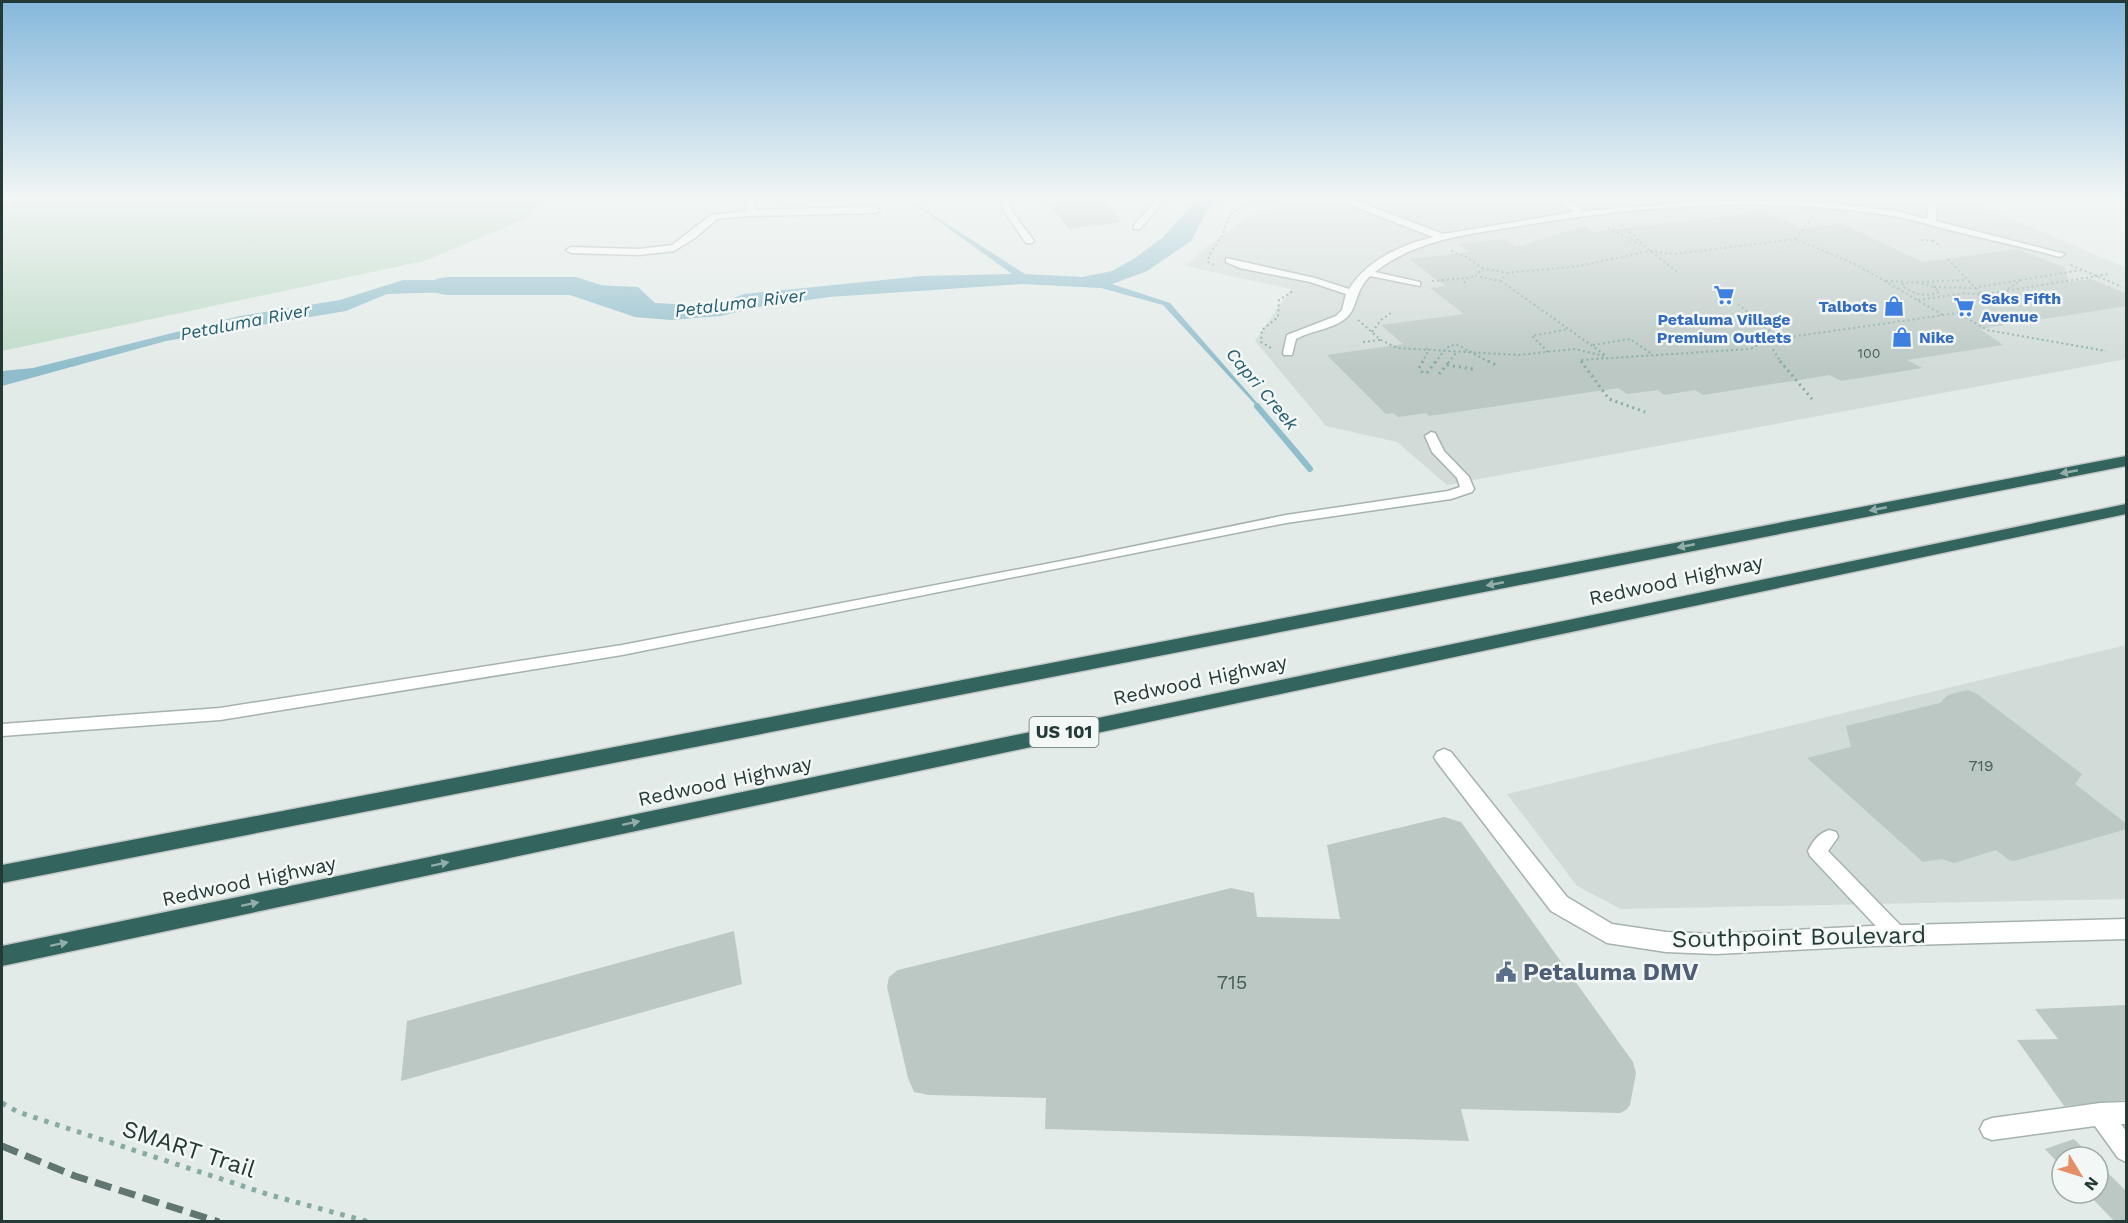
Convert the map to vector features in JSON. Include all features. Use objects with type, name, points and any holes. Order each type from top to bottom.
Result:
[{"type":"highway","name":"Redwood Highway","points":[[2,874],[2127,461]]},
{"type":"highway","name":"Redwood Highway","points":[[2,956],[2127,509]]},
{"type":"street","name":"Southpoint Boulevard","points":[[1444,757],[1559,904],[1607,933],[1666,942],[1716,944],[1897,935],[2127,929]]},
{"type":"lane","points":[[1288,353],[1291,337],[1300,331],[1339,319],[1346,313],[1352,293],[1368,273],[1396,254]]},
{"type":"lane","points":[[1229,260],[1243,266],[1312,280],[1352,293]]},
{"type":"lane","points":[[1368,273],[1417,284]]},
{"type":"lane","points":[[2,730],[220,714],[610,652],[1077,562],[1286,519],[1451,495],[1467,489],[1463,477],[1438,452],[1431,436]]},
{"type":"lane","points":[[1829,837],[1817,851],[1897,935]]},
{"type":"lane","points":[[1992,1129],[2100,1114],[2127,1113]]},
{"type":"lane","points":[[2100,1114],[2127,1150]]},
{"type":"path","points":[[1459,254],[1482,268],[1507,273],[1579,266],[1631,254]]},
{"type":"path","points":[[1654,254],[1679,273]]},
{"type":"path","points":[[1831,254],[1857,265],[1944,315]]},
{"type":"path","points":[[1948,259],[1981,295]]},
{"type":"path","points":[[1476,276],[1482,268]]},
{"type":"path","points":[[1908,290],[1902,284],[1912,282],[1934,287],[1974,288],[2082,270]]},
{"type":"path","points":[[1501,281],[1507,273]]},
{"type":"path","points":[[2067,273],[2077,280]]},
{"type":"path","points":[[2056,274],[2065,281]]},
{"type":"path","points":[[1918,300],[1965,293],[1981,295],[2109,274]]},
{"type":"path","points":[[1417,284],[1476,276],[1501,281],[1608,357]]},
{"type":"path","points":[[1464,283],[1467,278]]},
{"type":"path","points":[[2037,278],[2046,285]]},
{"type":"path","points":[[1885,281],[1966,280]]},
{"type":"path","points":[[2005,291],[2021,280]]},
{"type":"path","points":[[1934,287],[1939,292],[1934,294]]},
{"type":"path","points":[[1901,291],[1908,290],[1940,297]]},
{"type":"path","points":[[1738,304],[1769,330],[1769,340],[1784,366],[1812,399]]},
{"type":"path","points":[[1372,332],[1381,320],[1391,313]]},
{"type":"path","points":[[1645,412],[1610,399],[1580,360],[1750,349],[1769,340],[1826,334],[1958,314],[1987,330],[2106,351]]},
{"type":"path","points":[[1350,323],[1358,317],[1381,340],[1398,348],[1518,356],[1575,349],[1608,357]]},
{"type":"path","points":[[1548,352],[1532,336],[1568,329]]},
{"type":"path","points":[[1592,345],[1630,339],[1652,354]]},
{"type":"path","points":[[1363,342],[1381,340]]},
{"type":"path","points":[[1427,349],[1419,368],[1425,373],[1446,348],[1456,344],[1498,366]]},
{"type":"path","points":[[1439,374],[1456,352]]},
{"type":"path","points":[[1447,365],[1473,369]]},
{"type":"path","name":"SMART Trail","points":[[2,1103],[18,1112],[270,1195],[369,1221]]},
{"type":"shaded area","name":"Petaluma Village Premium Outlets","points":[[1199,254],[2094,254],[2126,268],[2126,359],[1447,485],[1397,442],[1326,426],[1255,341],[1291,289],[1185,266]]},
{"type":"shaded area","points":[[2126,645],[2126,899],[1621,909],[1577,886],[1507,794]]},
{"type":"green space","points":[[2,254],[441,254],[424,261],[2,351]]},
{"type":"water","points":[[984,254],[994,254],[1025,274],[1082,277],[1112,271],[1140,254],[1172,254],[1147,271],[1112,284],[1170,303],[1313,467],[1163,305],[1101,288],[1022,284],[829,297],[759,307],[720,316],[671,320],[635,317],[567,294],[453,292],[387,294],[346,311],[166,341],[2,386],[2,371],[33,368],[240,316],[340,300],[403,280],[474,280],[533,289],[594,285],[638,287],[655,303],[712,306],[744,294],[923,276],[1012,274]]},
{"type":"building","points":[[1452,254],[1906,254],[1923,262],[1980,254],[2030,254],[2064,267],[2069,282],[2091,279],[2127,294],[2127,306],[1980,329],[2003,345],[1907,360],[1922,368],[1841,381],[1830,375],[1703,395],[1695,390],[1664,395],[1658,390],[1627,394],[1618,388],[1429,416],[1426,413],[1398,417],[1393,413],[1386,414],[1327,355],[1403,344],[1381,325],[1464,314],[1430,288],[1445,286],[1409,259]]},
{"type":"building","points":[[1968,690],[1977,694],[2082,774],[2075,784],[2127,824],[2127,829],[2014,861],[1996,850],[1954,863],[1942,859],[1923,862],[1807,758],[1851,747],[1846,726],[1940,703],[1948,695]]},
{"type":"building","points":[[1444,817],[1461,822],[1633,1062],[1636,1073],[1630,1105],[1626,1110],[1620,1113],[1461,1109],[1469,1141],[1045,1129],[1046,1098],[929,1095],[914,1092],[908,1078],[887,987],[889,977],[898,970],[1231,888],[1254,893],[1257,917],[1340,919],[1327,845]]},
{"type":"building","points":[[734,931],[742,984],[401,1081],[407,1021]]},
{"type":"building","points":[[2127,1005],[2127,1100],[2064,1106],[2017,1040],[2058,1039],[2035,1009]]},
{"type":"building","points":[[2074,1139],[2080,1145],[2057,1145]]},
{"type":"building","points":[[2110,1175],[2127,1192],[2127,1221],[2114,1221],[2099,1205],[2110,1205]]},
{"type":"waterway","name":"Petaluma River","points":[[447,286],[576,286],[634,306]]},
{"type":"waterway","name":"Capri Creek","points":[[1257,406],[1310,469]]},
{"type":"railway","points":[[2,1146],[75,1176],[219,1222]]},
{"type":"place","name":"Petaluma Village Premium Outlets","points":[[1724,295]]},
{"type":"place","name":"Talbots","points":[[1894,306]]},
{"type":"place","name":"Saks Fifth Avenue","points":[[1964,307]]},
{"type":"place","name":"Nike","points":[[1902,337]]},
{"type":"place","name":"Petaluma DMV","points":[[1506,972]]}]
